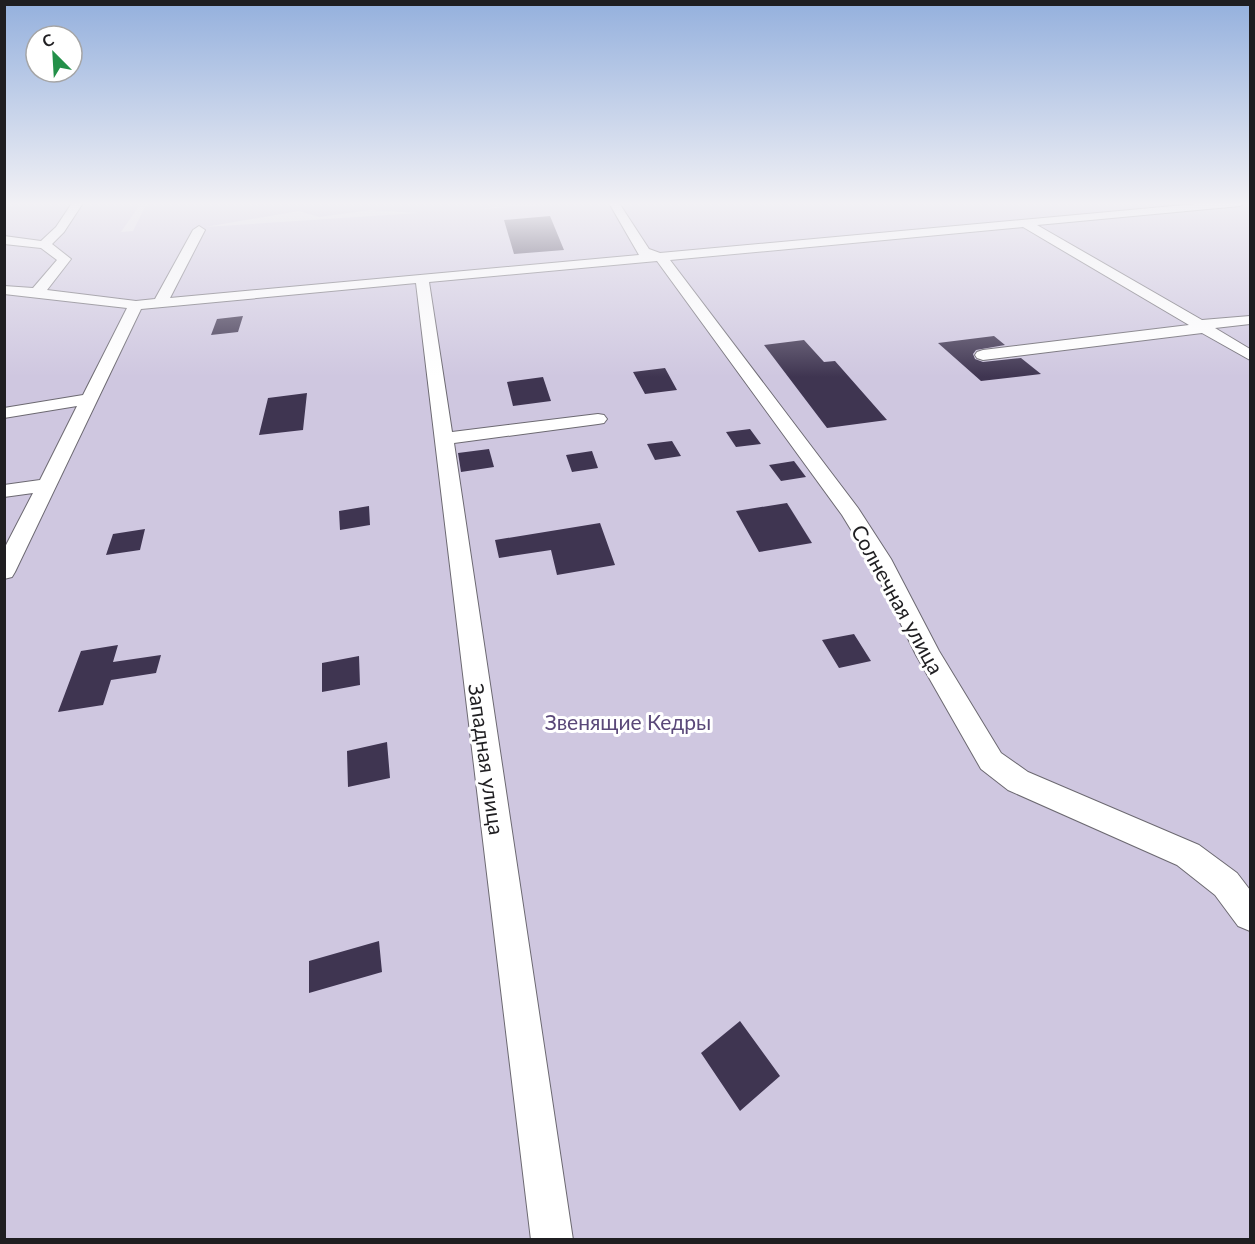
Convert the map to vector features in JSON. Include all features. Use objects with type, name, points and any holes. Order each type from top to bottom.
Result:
[{"type":"street","points":[[37,293],[63,261]]},
{"type":"street","points":[[160,303],[182,261]]},
{"type":"street","points":[[4,290],[136,305],[620,261]]},
{"type":"street","name":"Солнечная улица","points":[[664,261],[851,513],[880,559],[929,655],[991,761],[1018,781],[1188,855],[1226,884],[1251,915]]},
{"type":"street","points":[[1089,261],[1251,355]]},
{"type":"street","points":[[571,266],[579,280]]},
{"type":"street","name":"Западная улица","points":[[422,279],[552,1239]]},
{"type":"street","points":[[4,572],[136,305]]},
{"type":"street","points":[[983,355],[1251,320]]},
{"type":"street","points":[[4,413],[90,399]]},
{"type":"street","points":[[444,439],[598,419]]},
{"type":"street","points":[[4,491],[48,484]]},
{"type":"green space","name":"Звенящие Кедры","points":[[5,261],[1250,261],[1250,1239],[5,1240]]},
{"type":"building","points":[[243,316],[238,332],[211,335],[217,319]]},
{"type":"building","points":[[994,336],[1005,345],[976,350],[973,354],[975,359],[983,362],[1021,358],[1041,374],[981,381],[938,343]]},
{"type":"building","points":[[804,340],[824,362],[835,361],[887,420],[827,428],[764,345]]},
{"type":"building","points":[[665,368],[677,390],[645,394],[633,372]]},
{"type":"building","points":[[543,377],[551,401],[513,406],[507,382]]},
{"type":"building","points":[[307,393],[303,430],[259,435],[268,398]]},
{"type":"building","points":[[750,429],[761,444],[736,447],[726,432]]},
{"type":"building","points":[[672,441],[681,456],[655,460],[647,444]]},
{"type":"building","points":[[489,449],[494,467],[461,472],[458,453]]},
{"type":"building","points":[[592,451],[598,468],[572,472],[566,455]]},
{"type":"building","points":[[794,461],[806,477],[781,481],[769,465]]},
{"type":"building","points":[[787,503],[812,543],[759,552],[736,511]]},
{"type":"building","points":[[369,506],[370,525],[340,530],[339,511]]},
{"type":"building","points":[[600,523],[615,565],[557,575],[551,550],[499,558],[495,540]]},
{"type":"building","points":[[145,529],[140,550],[106,555],[113,534]]},
{"type":"building","points":[[854,634],[871,661],[839,668],[822,640]]},
{"type":"building","points":[[118,645],[113,662],[161,655],[156,673],[111,680],[103,705],[58,712],[81,651]]},
{"type":"building","points":[[359,656],[360,685],[322,692],[322,663]]},
{"type":"building","points":[[387,742],[390,778],[348,787],[347,751]]},
{"type":"building","points":[[379,941],[382,972],[309,993],[309,961]]},
{"type":"building","points":[[740,1021],[780,1076],[740,1111],[701,1053]]}]
